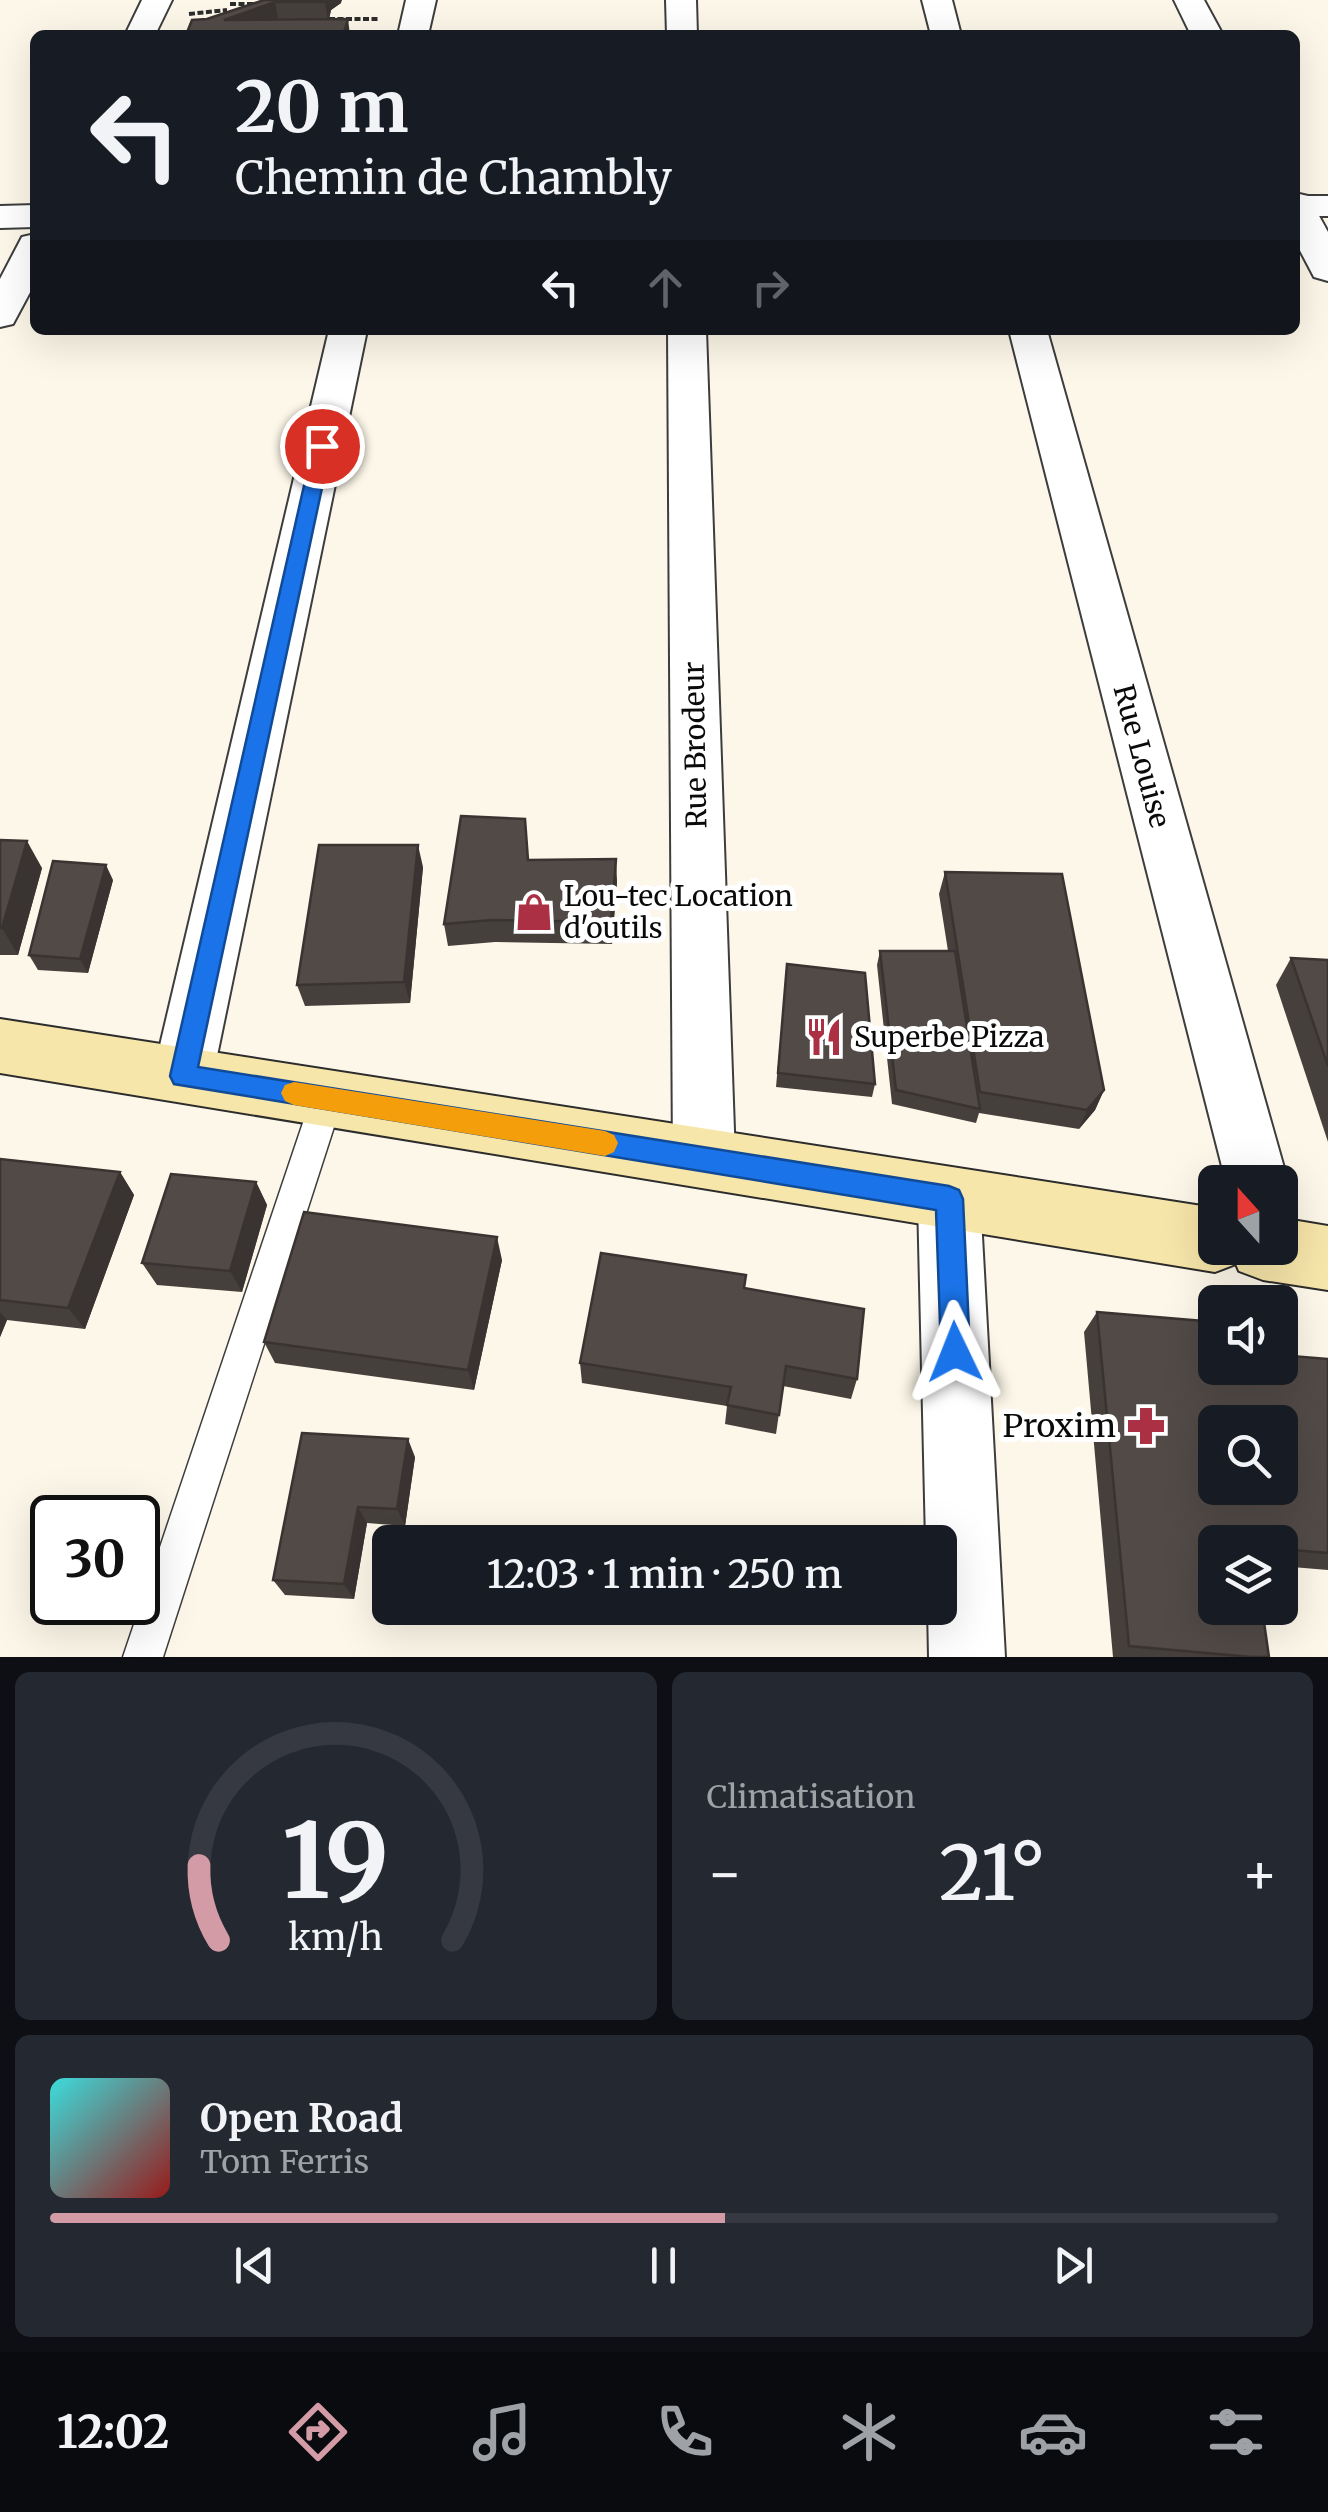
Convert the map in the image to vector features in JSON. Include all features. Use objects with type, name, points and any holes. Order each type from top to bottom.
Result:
[{"type":"main road","points":[[0,1046],[1198,1237]]},
{"type":"street","points":[[142,30],[157,0]]},
{"type":"street","points":[[681,0],[682,30]]},
{"type":"street","points":[[936,0],[945,30]]},
{"type":"street","points":[[1189,0],[1204,30]]},
{"type":"street","points":[[1300,206],[1328,206]]},
{"type":"street","points":[[0,216],[30,216]]},
{"type":"street","points":[[1300,216],[1328,269]]},
{"type":"street","points":[[0,316],[30,256]]},
{"type":"street","points":[[183,1076],[347,335]]},
{"type":"street","name":"Rue Brodeur","points":[[687,335],[704,1159]]},
{"type":"street","name":"Rue Louise","points":[[1029,335],[1252,1165]]},
{"type":"street","points":[[949,1199],[968,1657]]},
{"type":"lane","points":[[143,1657],[328,1098]]},
{"type":"path","points":[[230,4],[260,4]]},
{"type":"path","points":[[329,18],[417,18]]},
{"type":"building","points":[[264,0],[325,0],[275,2],[224,20],[348,19],[345,30],[188,30],[192,20],[207,19]]},
{"type":"building","name":"Lou-tec Location d'outils","points":[[461,816],[525,819],[528,860],[616,859],[611,922],[492,920],[444,924]]},
{"type":"building","points":[[0,840],[27,841],[2,928],[0,928]]},
{"type":"building","points":[[319,845],[418,845],[404,982],[297,985]]},
{"type":"building","points":[[53,861],[106,865],[80,959],[29,955]]},
{"type":"building","points":[[945,872],[1062,874],[1104,1090],[1087,1110],[980,1092]]},
{"type":"building","points":[[880,951],[955,951],[980,1109],[896,1090]]},
{"type":"building","points":[[1291,958],[1328,960],[1328,1066]]},
{"type":"building","name":"Superbe Pizza","points":[[787,964],[865,973],[875,1084],[778,1073]]},
{"type":"building","points":[[0,1159],[120,1172],[68,1308],[0,1300]]},
{"type":"building","points":[[171,1174],[256,1182],[230,1271],[142,1263]]},
{"type":"building","points":[[304,1212],[497,1237],[468,1370],[264,1342]]},
{"type":"building","points":[[601,1253],[746,1275],[744,1288],[864,1309],[857,1379],[786,1366],[779,1415],[727,1405],[731,1387],[580,1363]]},
{"type":"building","points":[[1097,1312],[1198,1321],[1198,1385],[1298,1385],[1298,1356],[1328,1359],[1328,1553],[1298,1550],[1298,1525],[1198,1525],[1198,1625],[1264,1625],[1269,1657],[1129,1646]]},
{"type":"building","points":[[302,1433],[408,1439],[397,1509],[358,1507],[344,1584],[273,1580]]},
{"type":"slow traffic","points":[[294,1093],[605,1143]]},
{"type":"place","name":"Lou-tec Location d'outils","points":[[534,912]]},
{"type":"place","name":"Superbe Pizza","points":[[824,1037]]},
{"type":"place","name":"Proxim","points":[[1146,1426]]},
{"type":"route","points":[[322,446],[183,1076],[949,1199],[955,1352]]}]
